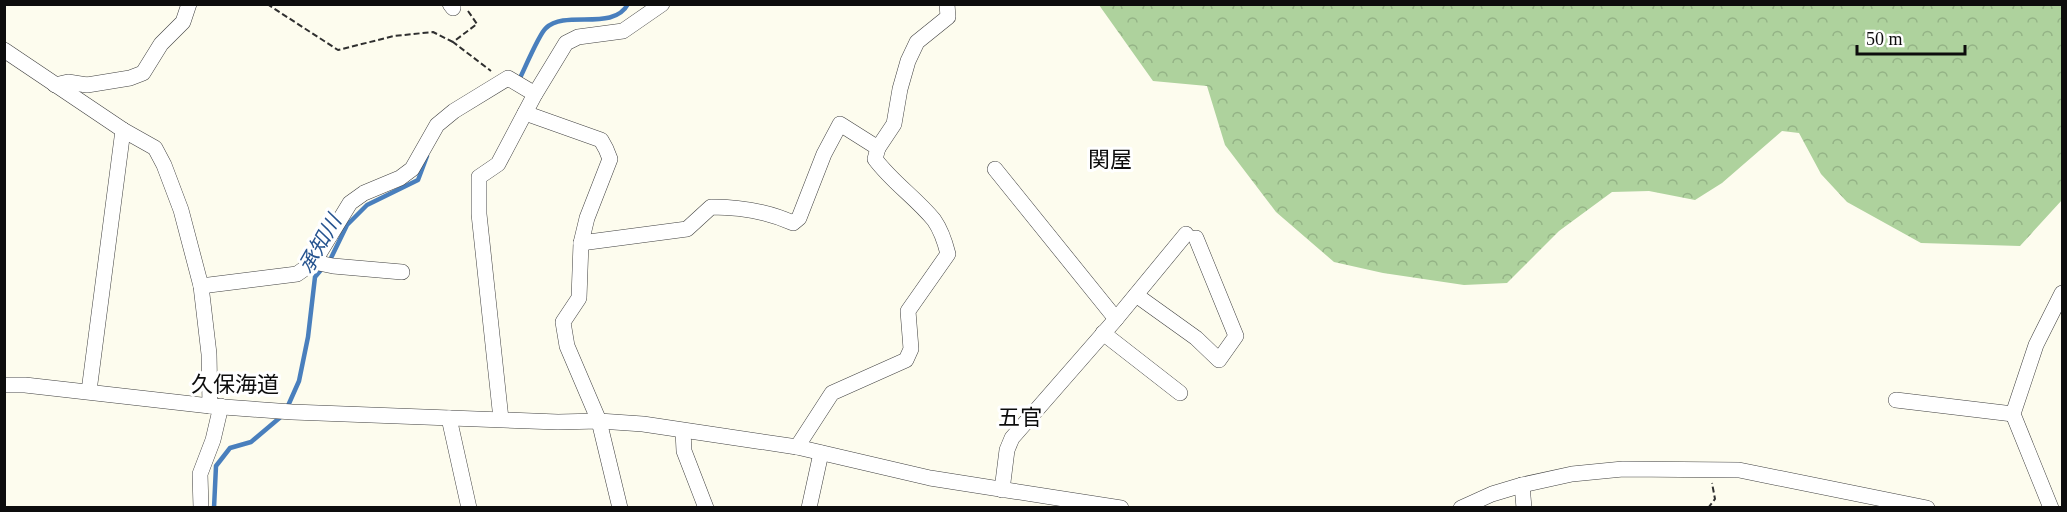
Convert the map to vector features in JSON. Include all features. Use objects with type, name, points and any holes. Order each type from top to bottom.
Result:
[{"type":"street","points":[[55,85],[68,82],[87,85],[130,78],[143,73],[161,44],[183,22],[189,4]]},
{"type":"street","points":[[501,419],[479,214],[479,177],[498,164],[535,94],[566,43],[578,37],[623,31],[662,4]]},
{"type":"street","points":[[797,447],[832,393],[906,360],[911,348],[908,311],[948,254],[934,220],[884,171],[876,159],[878,148],[894,124],[900,89],[916,42],[948,17],[947,4]]},
{"type":"street","points":[[4,50],[123,130],[155,148],[164,165],[182,210],[201,286],[215,406],[213,440],[200,474],[201,507]]},
{"type":"street","points":[[323,264],[350,203],[364,193],[400,178],[412,169],[437,125],[454,111],[512,82],[535,94]]},
{"type":"street","points":[[525,112],[601,140],[610,159],[587,218],[581,243],[579,298],[563,322],[567,346],[599,421],[620,507]]},
{"type":"street","points":[[581,243],[687,229],[711,207],[725,207],[781,217],[793,223],[799,218],[824,154],[840,124],[878,148]]},
{"type":"street","points":[[89,391],[123,130]]},
{"type":"street","points":[[995,169],[1116,319]]},
{"type":"street","points":[[1002,490],[1007,450],[1012,438],[1136,295],[1191,236],[1236,336],[1219,360],[1196,338],[1136,295]]},
{"type":"street","points":[[201,286],[297,274],[323,264],[402,272]]},
{"type":"street","points":[[2051,507],[2013,414],[2036,345],[2062,293]]},
{"type":"street","points":[[1104,333],[1180,393]]},
{"type":"street","points":[[4,385],[25,385],[215,406],[285,411],[643,424],[797,447],[930,478],[1121,507]]},
{"type":"street","points":[[1896,400],[2013,414]]},
{"type":"street","points":[[449,418],[469,507]]},
{"type":"street","points":[[683,430],[684,451],[706,507]]},
{"type":"street","points":[[809,507],[821,453]]},
{"type":"street","points":[[1461,507],[1522,485],[1572,474],[1613,470],[1739,470],[1871,502],[1927,507]]},
{"type":"street","points":[[1522,485],[1524,507]]},
{"type":"path","points":[[267,4],[338,50],[394,36],[433,32],[453,42],[512,82]]},
{"type":"path","points":[[452,6],[467,10],[477,24],[453,42]]},
{"type":"path","points":[[1708,507],[1715,500],[1709,470]]},
{"type":"green space","points":[[1099,5],[2062,5],[2062,200],[2020,246],[1921,243],[1847,202],[1821,174],[1799,133],[1782,131],[1722,183],[1695,200],[1649,191],[1612,192],[1559,231],[1507,283],[1464,285],[1383,273],[1334,262],[1276,212],[1225,145],[1207,86],[1153,81]]},
{"type":"waterway","name":"承知川","points":[[516,80],[520,78],[546,28],[565,20],[612,17],[628,4]]},
{"type":"waterway","name":"承知川","points":[[287,408],[299,381],[308,337],[315,277],[331,258],[347,225],[367,205],[418,180],[427,156]]},
{"type":"waterway","name":"承知川","points":[[214,508],[216,466],[230,448],[251,442],[283,415]]},
{"type":"district","name":"関屋","points":[[1110,159]]},
{"type":"district","name":"久保海道","points":[[235,384]]},
{"type":"district","name":"五官","points":[[1020,417]]}]
